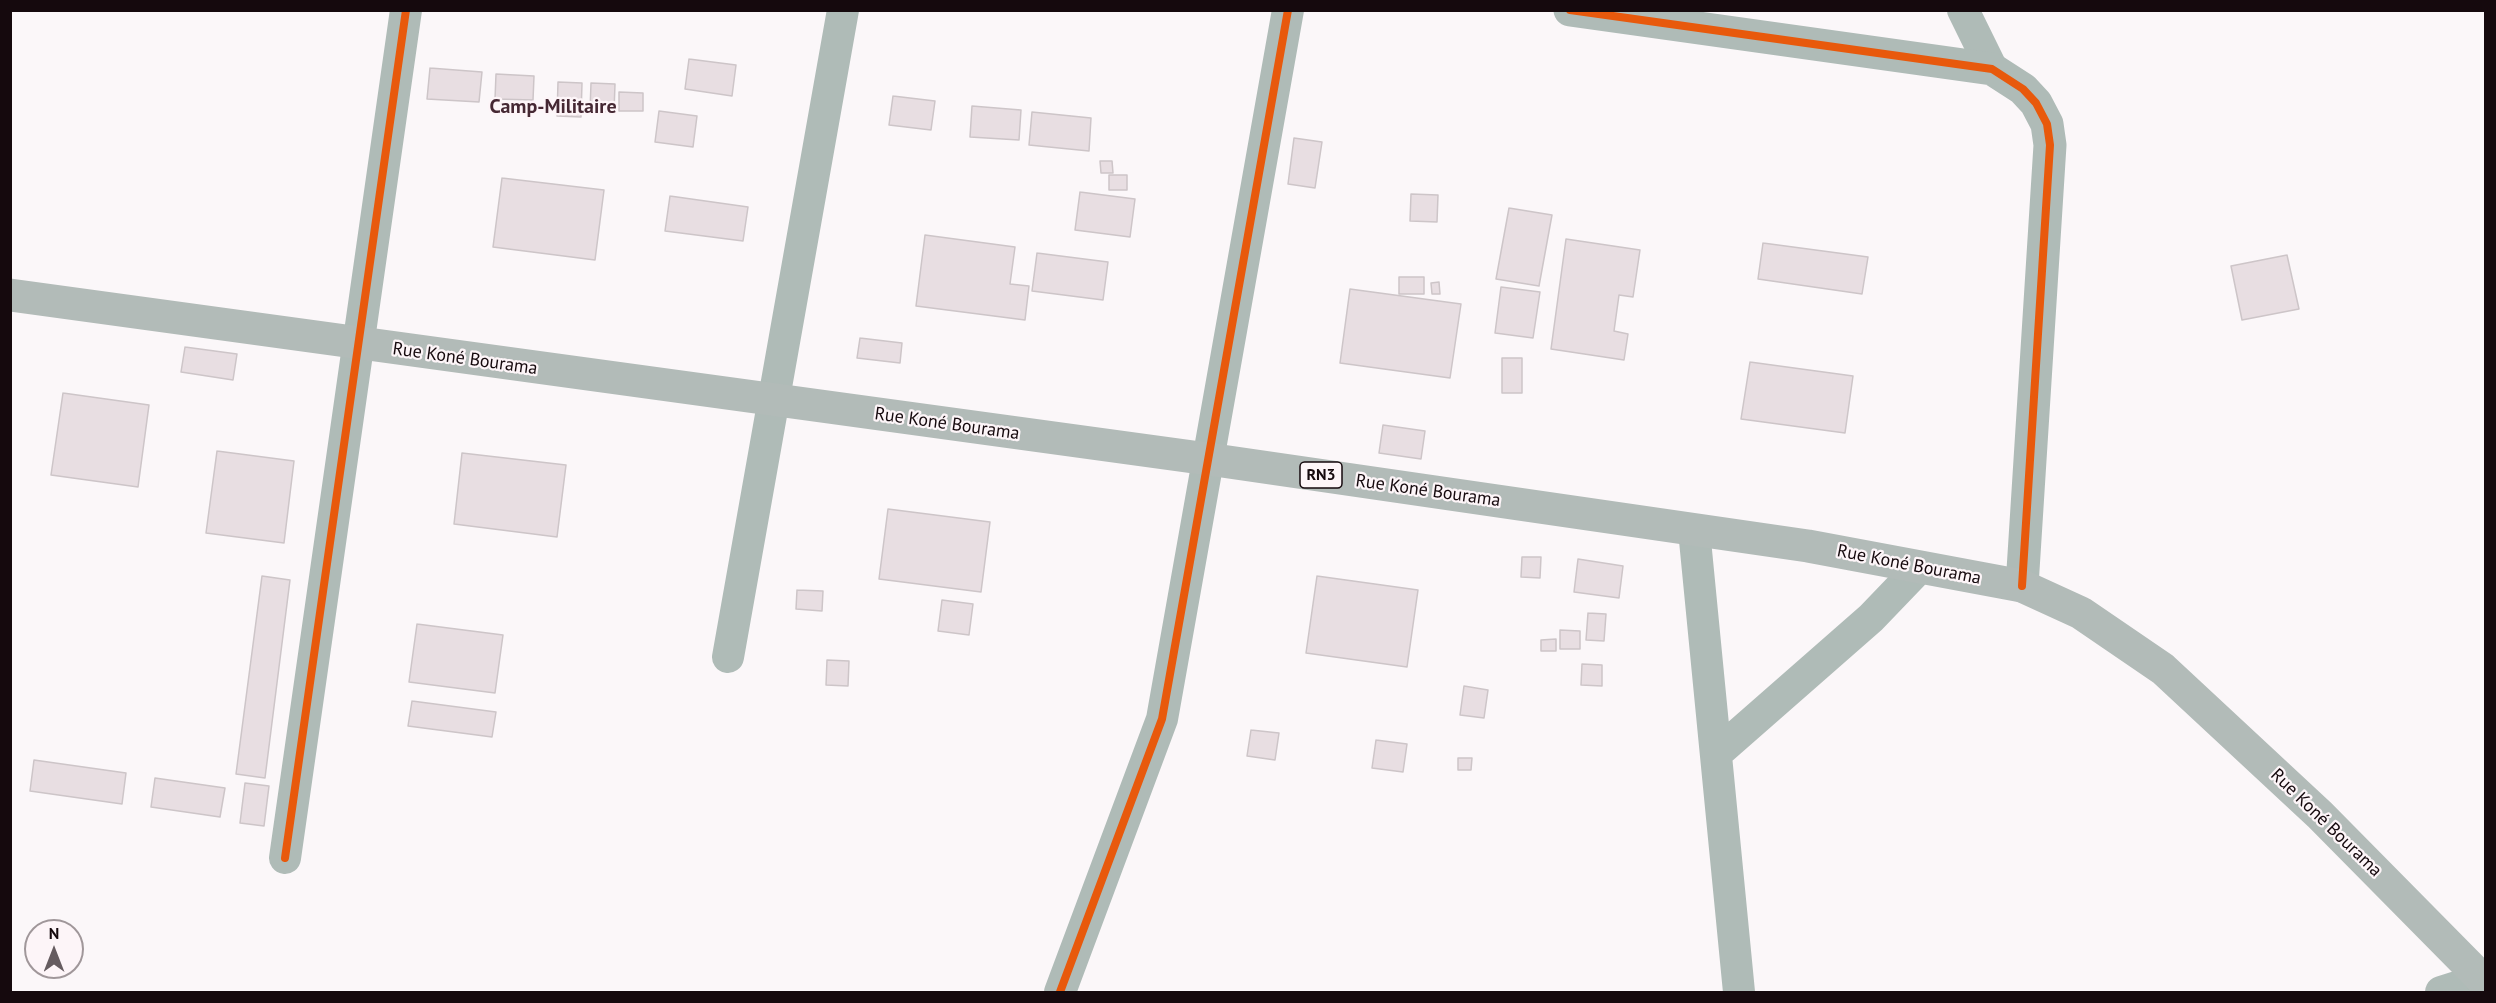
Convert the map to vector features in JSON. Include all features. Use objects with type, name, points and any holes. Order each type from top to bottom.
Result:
[{"type":"highway","name":"Rue Koné Bourama","points":[[10,295],[1208,459],[1808,546],[2022,586],[2081,613],[2163,669],[2320,815],[2484,981]]},
{"type":"street","points":[[285,858],[406,10]]},
{"type":"street","points":[[728,657],[843,10]]},
{"type":"street","points":[[1060,993],[1162,719],[1288,10]]},
{"type":"street","points":[[1570,10],[1992,69],[2023,89],[2036,104],[2047,124],[2050,145],[2022,586]]},
{"type":"street","points":[[1963,10],[1992,69]]},
{"type":"street","points":[[1694,530],[1739,993]]},
{"type":"street","points":[[1717,753],[1871,618],[1920,567]]},
{"type":"street","points":[[2441,993],[2484,981]]},
{"type":"building","points":[[689,59],[736,65],[732,96],[685,89]]},
{"type":"building","points":[[430,68],[482,72],[479,102],[427,99]]},
{"type":"building","points":[[496,74],[534,76],[533,100],[495,99]]},
{"type":"building","points":[[558,82],[582,83],[581,117],[557,116]]},
{"type":"building","points":[[591,83],[615,84],[614,112],[590,111]]},
{"type":"building","points":[[619,92],[643,93],[643,111],[619,111]]},
{"type":"building","points":[[893,96],[935,101],[931,130],[889,125]]},
{"type":"building","points":[[972,106],[1021,110],[1019,140],[970,137]]},
{"type":"building","points":[[659,111],[697,116],[693,147],[655,142]]},
{"type":"building","points":[[1032,112],[1091,118],[1089,151],[1029,145]]},
{"type":"building","points":[[1294,138],[1322,142],[1315,188],[1288,184]]},
{"type":"building","points":[[1100,161],[1112,161],[1113,173],[1101,173]]},
{"type":"building","points":[[1109,175],[1127,175],[1127,190],[1109,190]]},
{"type":"building","points":[[502,178],[604,190],[595,260],[493,247]]},
{"type":"building","points":[[1080,192],[1135,199],[1130,237],[1075,230]]},
{"type":"building","points":[[1411,194],[1438,195],[1437,222],[1410,221]]},
{"type":"building","points":[[670,196],[748,207],[743,241],[665,231]]},
{"type":"building","points":[[1509,208],[1552,215],[1539,286],[1496,279]]},
{"type":"building","points":[[925,235],[1015,247],[1010,284],[1029,286],[1025,320],[916,306]]},
{"type":"building","points":[[1566,239],[1640,250],[1633,297],[1619,295],[1614,331],[1628,334],[1624,360],[1551,349]]},
{"type":"building","points":[[1763,243],[1868,257],[1862,294],[1758,279]]},
{"type":"building","points":[[1037,253],[1108,262],[1103,300],[1032,291]]},
{"type":"building","points":[[2287,255],[2299,309],[2242,320],[2231,266]]},
{"type":"building","points":[[1399,277],[1424,277],[1424,294],[1399,294]]},
{"type":"building","points":[[1439,282],[1440,294],[1432,294],[1431,283]]},
{"type":"building","points":[[1501,287],[1540,292],[1533,338],[1495,333]]},
{"type":"building","points":[[1350,289],[1461,304],[1450,378],[1340,363]]},
{"type":"building","points":[[860,338],[902,343],[900,363],[857,358]]},
{"type":"building","points":[[185,347],[237,354],[233,380],[181,372]]},
{"type":"building","points":[[1502,358],[1522,358],[1522,393],[1502,393]]},
{"type":"building","points":[[1750,362],[1853,376],[1845,433],[1741,419]]},
{"type":"building","points":[[63,393],[149,405],[138,487],[51,475]]},
{"type":"building","points":[[1383,425],[1425,431],[1421,459],[1379,453]]},
{"type":"building","points":[[217,451],[294,461],[284,543],[206,533]]},
{"type":"building","points":[[462,453],[566,465],[557,537],[454,524]]},
{"type":"building","points":[[888,509],[990,522],[981,592],[879,579]]},
{"type":"building","points":[[1522,557],[1541,557],[1540,578],[1521,577]]},
{"type":"building","points":[[1578,559],[1623,566],[1619,598],[1574,592]]},
{"type":"building","points":[[262,576],[290,580],[265,778],[236,774]]},
{"type":"building","points":[[1317,576],[1418,590],[1407,667],[1306,653]]},
{"type":"building","points":[[797,590],[823,591],[822,611],[796,609]]},
{"type":"building","points":[[942,600],[973,604],[969,635],[938,631]]},
{"type":"building","points":[[1588,613],[1606,614],[1604,641],[1586,640]]},
{"type":"building","points":[[417,624],[503,635],[495,693],[409,682]]},
{"type":"building","points":[[1560,630],[1580,631],[1580,649],[1560,649]]},
{"type":"building","points":[[1556,639],[1556,651],[1541,651],[1541,640]]},
{"type":"building","points":[[827,660],[849,661],[848,686],[826,685]]},
{"type":"building","points":[[1582,664],[1602,665],[1602,686],[1581,685]]},
{"type":"building","points":[[1464,686],[1488,690],[1484,718],[1460,715]]},
{"type":"building","points":[[412,701],[496,712],[492,737],[408,726]]},
{"type":"building","points":[[1251,730],[1279,733],[1275,760],[1247,756]]},
{"type":"building","points":[[1376,740],[1407,744],[1403,772],[1372,768]]},
{"type":"building","points":[[1458,758],[1472,758],[1471,770],[1458,770]]},
{"type":"building","points":[[34,760],[126,773],[122,804],[30,791]]},
{"type":"building","points":[[155,778],[225,788],[220,817],[151,807]]},
{"type":"building","points":[[245,783],[269,786],[264,826],[240,823]]},
{"type":"cycle path","points":[[285,858],[406,10]]},
{"type":"cycle path","points":[[1060,992],[1162,719],[1288,10]]},
{"type":"cycle path","points":[[1570,10],[1992,69],[2023,89],[2036,103],[2047,124],[2050,145],[2022,586]]},
{"type":"district","name":"Camp-Militaire","points":[[553,107]]}]
